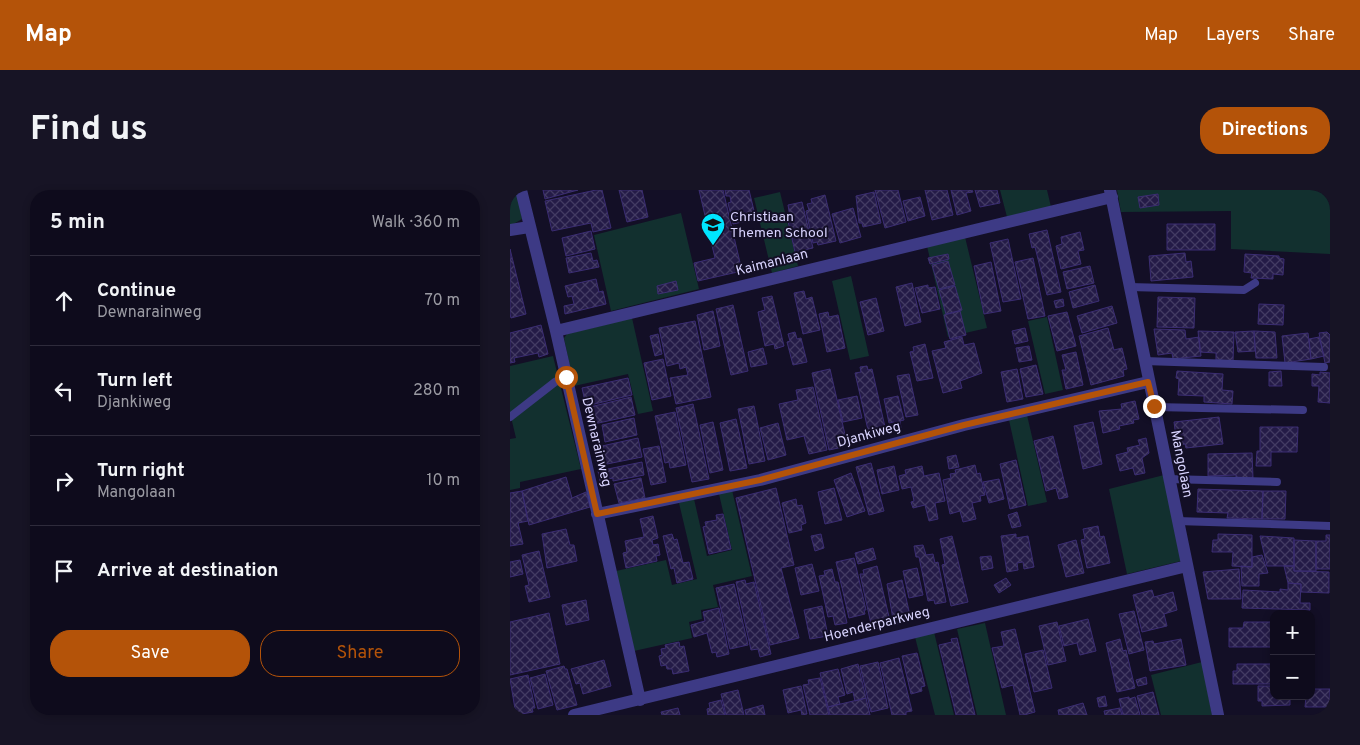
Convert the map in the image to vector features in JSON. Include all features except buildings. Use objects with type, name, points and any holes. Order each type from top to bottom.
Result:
[{"type":"street","name":"Dewnarainweg","points":[[521,190],[556,331],[640,700]]},
{"type":"street","name":"Mangolaan","points":[[1111,194],[1148,382],[1218,715]]},
{"type":"street","name":"Kaimanlaan","points":[[556,331],[1111,194]]},
{"type":"street","points":[[510,230],[530,227]]},
{"type":"street","name":"Djankiweg","points":[[597,514],[760,480],[964,425],[1148,382]]},
{"type":"street","name":"Hoenderparkweg","points":[[574,715],[950,622],[1187,566]]},
{"type":"lane","points":[[1129,287],[1244,290],[1254,283]]},
{"type":"lane","points":[[1144,361],[1324,366]]},
{"type":"lane","points":[[510,417],[555,382],[566,377]]},
{"type":"lane","points":[[1154,406],[1303,410]]},
{"type":"lane","points":[[1168,479],[1277,482]]},
{"type":"lane","points":[[1177,521],[1330,526]]},
{"type":"green space","points":[[517,190],[522,219],[510,226],[510,191]]},
{"type":"green space","points":[[1000,190],[1047,190],[1051,207],[1007,217]]},
{"type":"green space","points":[[1117,190],[1330,190],[1330,254],[1231,249],[1231,211],[1121,212]]},
{"type":"green space","points":[[780,192],[798,266],[772,273],[754,198]]},
{"type":"green space","points":[[681,213],[699,289],[611,311],[594,235]]},
{"type":"green space","points":[[965,237],[987,328],[948,337],[927,246]]},
{"type":"green space","points":[[851,276],[869,356],[850,360],[832,281]]},
{"type":"green space","points":[[1047,317],[1063,390],[1045,394],[1028,321]]},
{"type":"green space","points":[[632,318],[653,411],[638,414],[628,374],[574,386],[564,338],[567,334]]},
{"type":"green space","points":[[553,356],[581,469],[520,482],[520,488],[510,490],[510,439],[516,438],[510,413],[510,366]]},
{"type":"green space","points":[[1027,415],[1047,502],[1028,506],[1009,420]]},
{"type":"green space","points":[[1164,475],[1181,561],[1127,574],[1109,489]]},
{"type":"green space","points":[[732,490],[752,576],[713,585],[718,607],[701,610],[702,619],[689,622],[692,638],[634,651],[616,571],[666,560],[672,585],[697,579],[679,503],[694,499],[707,556],[732,550],[719,494]]},
{"type":"green space","points":[[985,623],[1006,715],[977,715],[957,629]]},
{"type":"green space","points":[[934,632],[954,715],[935,715],[915,637]]},
{"type":"green space","points":[[1202,662],[1212,715],[1161,715],[1151,675]]},
{"type":"place","name":"Christiaan Themen School","points":[[713,246]]},
{"type":"route","points":[[566,377],[597,514],[760,480],[964,425],[1148,382],[1154,406]]}]
